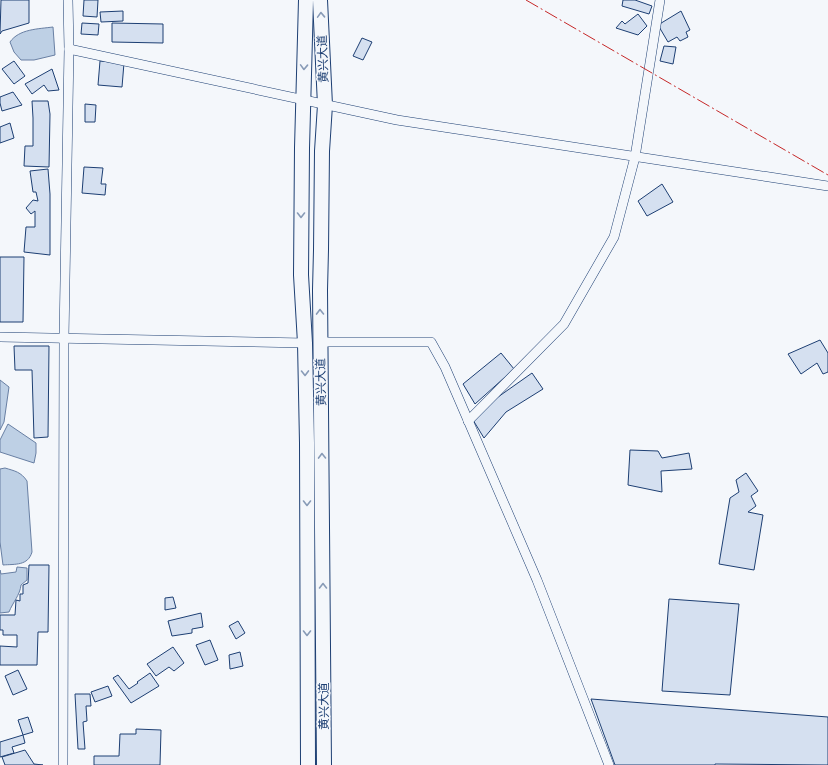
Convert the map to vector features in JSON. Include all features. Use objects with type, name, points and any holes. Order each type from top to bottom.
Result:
[{"type":"highway","name":"黄兴大道","points":[[306,0],[302,100],[301,275],[305,343],[307,443],[308,765]]},
{"type":"highway","name":"黄兴大道","points":[[320,0],[324,105],[320,290],[324,765]]},
{"type":"highway","points":[[301,187],[305,179],[312,176],[318,179],[322,187]]},
{"type":"street","points":[[63,765],[64,338],[69,49],[68,0]]},
{"type":"street","points":[[468,421],[564,324],[614,237],[634,157],[660,0]]},
{"type":"street","points":[[69,49],[397,120],[828,186]]},
{"type":"street","points":[[0,337],[305,343]]},
{"type":"street","points":[[321,342],[431,342],[445,367],[537,580],[608,765]]},
{"type":"water","points":[[53,27],[55,55],[34,60],[21,60],[14,52],[10,42],[18,34],[29,30]]},
{"type":"water","points":[[0,380],[9,387],[4,422],[0,430]]},
{"type":"water","points":[[8,424],[36,443],[34,463],[0,452],[0,440]]},
{"type":"water","points":[[5,468],[15,471],[27,481],[32,552],[30,557],[24,562],[3,565],[0,542],[0,469]]},
{"type":"water","points":[[17,567],[27,568],[27,580],[21,585],[18,595],[9,612],[0,613],[0,570],[1,574],[16,572]]},
{"type":"building","points":[[1,0],[29,0],[29,23],[2,31],[0,34]]},
{"type":"building","points":[[84,0],[98,0],[97,17],[83,16]]},
{"type":"building","points":[[623,0],[635,0],[652,6],[649,14],[622,6]]},
{"type":"building","points":[[123,11],[123,21],[101,22],[100,12]]},
{"type":"building","points":[[681,11],[690,30],[686,32],[688,37],[680,41],[677,37],[668,42],[658,25]]},
{"type":"building","points":[[638,14],[647,26],[638,35],[616,28],[622,21],[625,24]]},
{"type":"building","points":[[82,23],[99,24],[98,35],[81,34]]},
{"type":"building","points":[[112,23],[163,24],[163,43],[112,42]]},
{"type":"building","points":[[362,38],[372,42],[363,60],[353,56]]},
{"type":"building","points":[[664,46],[676,47],[673,64],[660,61]]},
{"type":"building","points":[[14,61],[25,76],[14,84],[2,69]]},
{"type":"building","points":[[100,61],[124,63],[122,87],[98,85]]},
{"type":"building","points":[[52,69],[59,90],[48,91],[44,85],[32,94],[25,84]]},
{"type":"building","points":[[13,92],[22,105],[2,111],[0,97]]},
{"type":"building","points":[[32,101],[48,101],[50,114],[49,167],[24,166],[25,146],[33,146]]},
{"type":"building","points":[[85,104],[96,105],[95,122],[85,122]]},
{"type":"building","points":[[10,123],[14,138],[0,143],[0,127]]},
{"type":"building","points":[[84,167],[103,168],[101,184],[106,184],[105,195],[82,193]]},
{"type":"building","points":[[48,169],[50,194],[50,255],[24,252],[26,227],[35,227],[35,211],[31,214],[26,208],[33,200],[38,201],[36,192],[33,192],[30,171]]},
{"type":"building","points":[[662,184],[673,202],[647,216],[638,201]]},
{"type":"building","points":[[0,257],[24,257],[23,322],[0,322]]},
{"type":"building","points":[[820,340],[828,353],[828,372],[823,374],[817,363],[801,374],[788,354]]},
{"type":"building","points":[[14,346],[49,346],[48,437],[34,438],[32,370],[15,370]]},
{"type":"building","points":[[501,353],[514,369],[475,404],[463,384]]},
{"type":"building","points":[[532,373],[543,389],[506,412],[484,438],[473,420],[498,397]]},
{"type":"building","points":[[630,450],[658,451],[662,458],[689,453],[692,469],[661,471],[662,492],[628,485]]},
{"type":"building","points":[[746,473],[758,491],[751,496],[756,506],[748,512],[763,515],[754,570],[719,564],[730,498],[739,492],[736,480]]},
{"type":"building","points":[[29,565],[49,565],[48,632],[38,632],[37,665],[0,665],[0,646],[17,647],[17,635],[3,635],[3,630],[0,630],[0,615],[15,615],[16,600],[20,601],[20,594],[23,594],[23,585],[28,583]]},
{"type":"building","points":[[173,597],[176,608],[165,610],[165,598]]},
{"type":"building","points":[[669,599],[739,604],[730,695],[662,691]]},
{"type":"building","points":[[201,613],[203,627],[192,629],[192,633],[172,636],[168,621]]},
{"type":"building","points":[[238,621],[245,633],[236,639],[229,626]]},
{"type":"building","points":[[210,640],[218,660],[205,665],[196,645]]},
{"type":"building","points":[[173,647],[184,663],[174,671],[169,667],[156,676],[147,664]]},
{"type":"building","points":[[240,652],[243,666],[230,669],[229,655]]},
{"type":"building","points":[[18,670],[27,689],[13,695],[5,676]]},
{"type":"building","points":[[150,673],[159,686],[131,703],[113,678],[118,675],[129,689]]},
{"type":"building","points":[[108,686],[112,696],[95,702],[91,692]]},
{"type":"building","points":[[75,694],[90,694],[91,706],[86,706],[87,721],[83,722],[85,749],[78,749]]},
{"type":"building","points":[[591,699],[828,717],[828,765],[615,765]]},
{"type":"building","points":[[28,717],[33,732],[23,735],[18,720]]},
{"type":"building","points":[[136,729],[161,730],[160,765],[94,765],[94,756],[119,756],[120,734],[136,734]]},
{"type":"building","points":[[23,735],[25,743],[12,747],[14,753],[0,757],[0,742]]},
{"type":"building","points":[[25,750],[34,764],[43,765],[5,765],[2,757]]},
{"type":"power","points":[[526,0],[828,175]]}]
